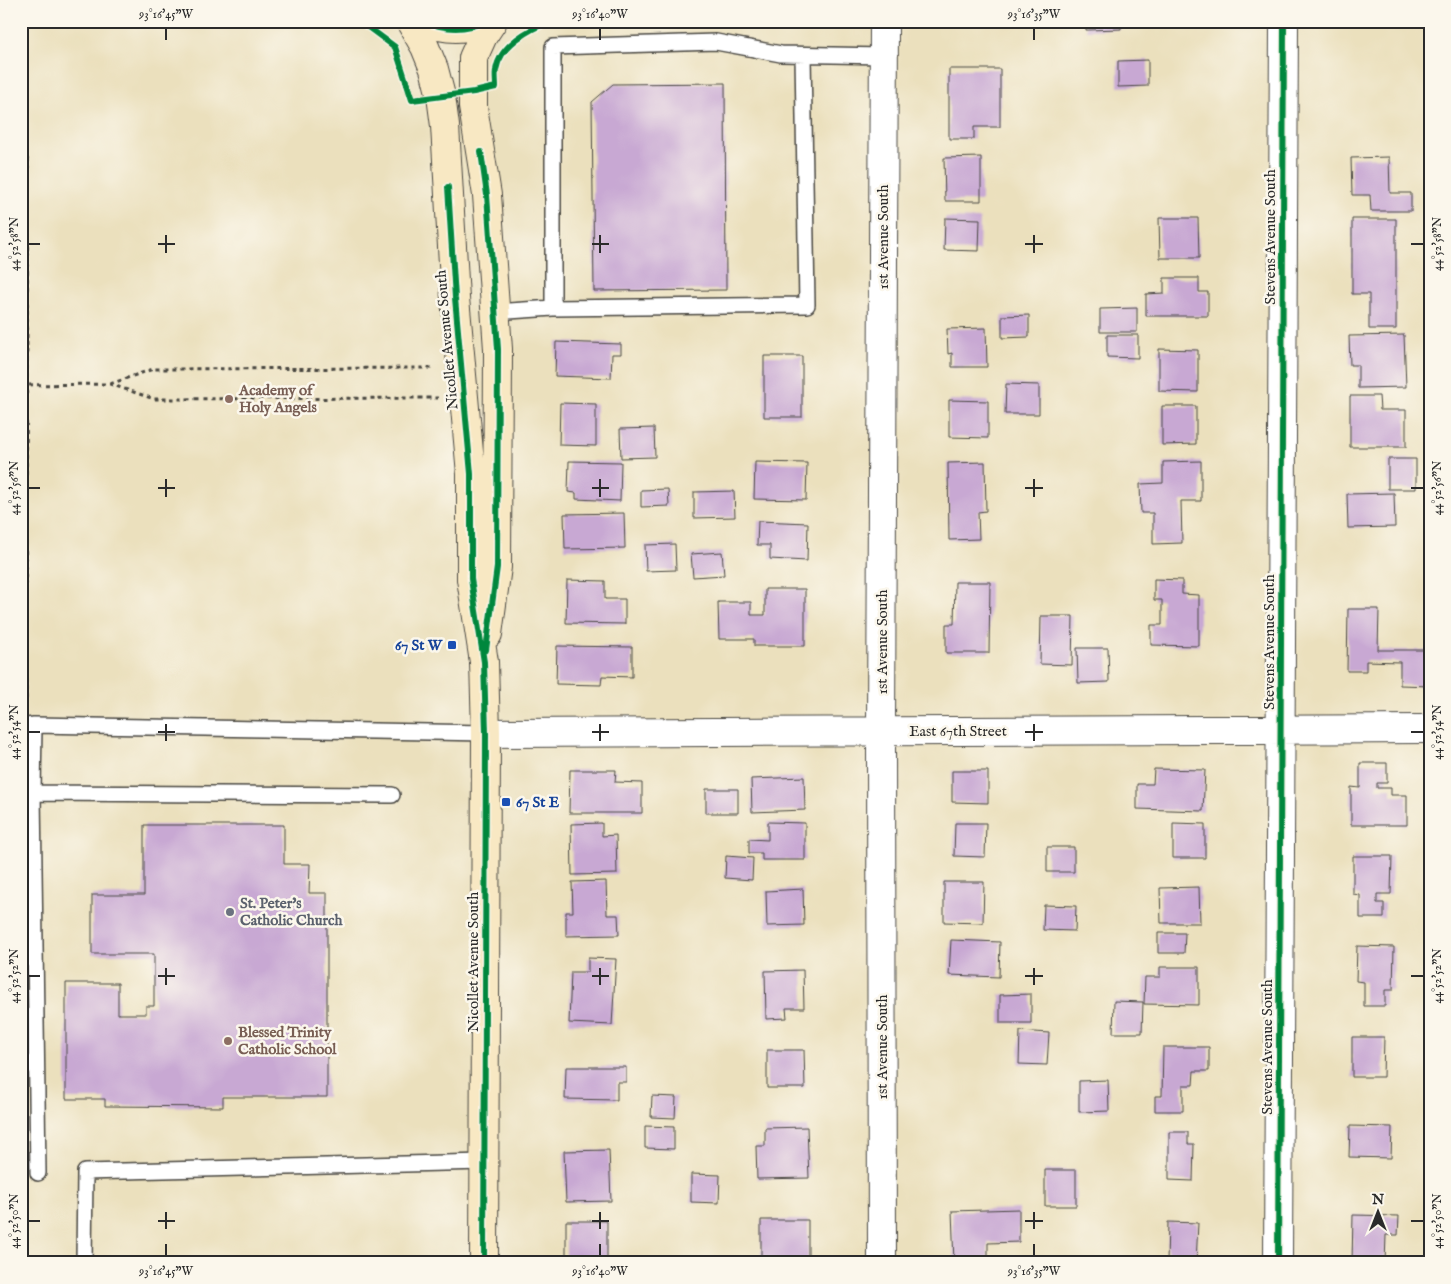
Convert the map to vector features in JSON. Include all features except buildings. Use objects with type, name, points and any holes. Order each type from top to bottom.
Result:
[{"type":"main road","name":"Nicollet Avenue South","points":[[410,21],[425,47],[434,70],[441,96],[445,126],[455,298],[471,474],[471,579],[484,662],[486,733],[484,1263]]},
{"type":"main road","points":[[423,21],[438,27],[459,28],[485,21]]},
{"type":"main road","name":"Nicollet Avenue South","points":[[484,662],[497,567],[498,349],[487,195],[473,107],[473,58],[483,36],[493,21]]},
{"type":"street","name":"1st Avenue South","points":[[882,1263],[881,732],[884,21]]},
{"type":"street","name":"Stevens Avenue South","points":[[1278,1263],[1284,21]]},
{"type":"street","name":"East 67th Street","points":[[486,733],[1430,729]]},
{"type":"lane","points":[[553,308],[553,47],[716,42],[781,54],[883,56]]},
{"type":"lane","points":[[496,312],[553,308],[807,305],[803,54]]},
{"type":"lane","points":[[38,1173],[33,793],[25,724],[486,733]]},
{"type":"lane","points":[[33,793],[392,795]]},
{"type":"lane","points":[[84,1263],[85,1172],[484,1162]]},
{"type":"path","points":[[21,152],[28,160],[26,545],[23,643],[26,703]]},
{"type":"path","points":[[21,384],[110,384],[154,369],[435,368]]},
{"type":"path","points":[[110,384],[154,400],[439,398]]},
{"type":"path","points":[[21,545],[26,545]]},
{"type":"cycle path","points":[[360,21],[395,47],[412,100],[474,92],[496,87],[496,70],[503,53],[525,33],[551,21]]},
{"type":"cycle path","points":[[423,21],[438,26],[454,28],[462,28],[485,21]]},
{"type":"cycle path","points":[[1278,1263],[1284,21]]},
{"type":"cycle path","points":[[481,152],[487,195],[498,349],[497,567],[486,650]]},
{"type":"cycle path","points":[[448,187],[455,298],[471,474],[471,579],[484,662],[486,733],[484,1263]]},
{"type":"place","name":"Academy of Holy Angels","points":[[229,399]]},
{"type":"place","name":"67 St W","points":[[452,645]]},
{"type":"place","name":"67 St E","points":[[506,802]]},
{"type":"place","name":"St. Peter's Catholic Church","points":[[230,912]]},
{"type":"place","name":"Blessed Trinity Catholic School","points":[[228,1041]]}]
